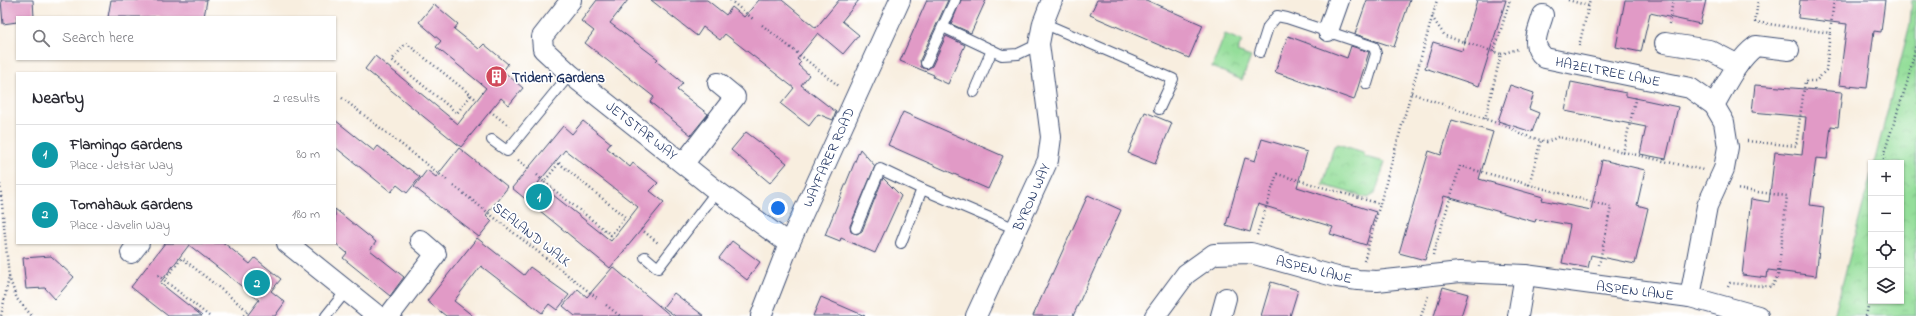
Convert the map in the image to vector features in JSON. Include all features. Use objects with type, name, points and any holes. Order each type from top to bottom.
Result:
[{"type":"street","name":"JETSTAR WAY","points":[[572,0],[542,37],[544,49],[570,74],[684,163],[717,191],[789,244]]},
{"type":"street","name":"WAYFARER ROAD","points":[[761,316],[789,244],[900,0]]},
{"type":"street","name":"BYRON WAY","points":[[976,316],[1048,160],[1051,137],[1039,44],[1043,23],[1052,0]]},
{"type":"street","points":[[1328,31],[1339,0]]},
{"type":"street","name":"HAZELTREE LANE","points":[[1543,15],[1535,44],[1538,52],[1545,58],[1690,88],[1714,105],[1724,122],[1728,147],[1724,169],[1707,206],[1690,297]]},
{"type":"street","points":[[1665,43],[1709,50],[1738,65]]},
{"type":"street","points":[[1714,105],[1738,65],[1749,51],[1756,46],[1789,50]]},
{"type":"street","points":[[684,163],[735,97],[718,83]]},
{"type":"street","points":[[389,316],[436,254],[420,240]]},
{"type":"street","points":[[288,244],[378,316]]},
{"type":"street","name":"ASPEN LANE","points":[[1155,316],[1186,274],[1214,254],[1251,252],[1337,277],[1358,280],[1377,281],[1460,272],[1525,275],[1690,297],[1720,311],[1758,316]]},
{"type":"street","points":[[1518,316],[1525,275]]},
{"type":"lane","points":[[926,63],[955,0]]},
{"type":"lane","points":[[1260,52],[1268,27],[1277,16],[1328,31],[1374,47],[1376,54],[1367,84]]},
{"type":"lane","points":[[1043,23],[1173,79],[1160,109]]},
{"type":"lane","points":[[942,27],[1002,54],[1018,54],[1039,44]]},
{"type":"lane","points":[[974,92],[992,50]]},
{"type":"lane","points":[[492,140],[507,151],[570,74]]},
{"type":"lane","points":[[856,228],[880,169],[922,189],[1016,229]]},
{"type":"lane","points":[[901,243],[922,189]]},
{"type":"lane","points":[[644,258],[658,268],[717,191]]},
{"type":"lane","points":[[326,316],[346,291]]},
{"type":"path","points":[[730,0],[753,19]]},
{"type":"path","points":[[1358,280],[1437,0]]},
{"type":"path","points":[[1494,52],[1510,0]]},
{"type":"path","points":[[1568,0],[1589,6]]},
{"type":"path","points":[[1575,64],[1590,0]]},
{"type":"path","points":[[1756,46],[1755,22],[1758,0]]},
{"type":"path","points":[[1726,139],[1796,146],[1805,81],[1816,81],[1826,70],[1834,0]]},
{"type":"path","points":[[1432,17],[1445,36],[1501,54],[1485,118]]},
{"type":"path","points":[[1755,22],[1830,33]]},
{"type":"path","points":[[762,26],[855,99]]},
{"type":"path","points":[[471,95],[457,113],[392,60],[406,43],[471,95],[477,100]]},
{"type":"path","points":[[1884,160],[1884,152],[1908,80],[1916,44]]},
{"type":"path","points":[[1623,153],[1640,78]]},
{"type":"path","points":[[1411,93],[1485,118],[1511,128],[1520,134],[1547,142],[1558,137],[1703,170],[1720,178],[1735,189],[1787,196],[1778,275],[1772,287],[1730,283],[1720,311]]},
{"type":"path","points":[[342,98],[446,180]]},
{"type":"path","points":[[490,111],[520,135]]},
{"type":"path","points":[[1529,185],[1541,140]]},
{"type":"path","points":[[544,182],[559,163],[628,219]]},
{"type":"path","points":[[1430,275],[1433,255],[1460,166],[1611,207],[1595,285]]},
{"type":"path","points":[[1251,252],[1277,174],[1380,204]]},
{"type":"path","points":[[537,175],[611,235],[625,217]]},
{"type":"path","points":[[0,184],[9,277],[17,299],[32,316]]},
{"type":"path","name":"SEALAND WALK","points":[[454,186],[597,298]]},
{"type":"path","points":[[641,229],[670,252]]},
{"type":"path","points":[[164,280],[182,258],[249,311],[243,316]]},
{"type":"path","points":[[158,275],[209,316]]},
{"type":"path","points":[[1,316],[9,277]]},
{"type":"path","points":[[1866,316],[1868,304]]},
{"type":"path","points":[[606,305],[620,316]]},
{"type":"green space","points":[[1912,0],[1916,0],[1916,316],[1834,316],[1868,186],[1868,304],[1904,304],[1904,160],[1875,160],[1910,24]]},
{"type":"green space","points":[[1225,34],[1242,41],[1237,52],[1251,57],[1242,80],[1212,67]]},
{"type":"green space","points":[[1338,144],[1363,152],[1365,157],[1385,162],[1375,194],[1368,198],[1323,185],[1334,146]]},
{"type":"building","points":[[1,0],[33,0],[34,16],[16,16],[16,22],[3,24]]},
{"type":"building","points":[[111,0],[207,0],[204,16],[108,16]]},
{"type":"building","points":[[597,0],[628,0],[610,23],[658,59],[656,61],[683,83],[677,90],[708,114],[691,135],[650,102],[654,97],[585,43],[594,31],[581,21]]},
{"type":"building","points":[[651,0],[707,0],[726,15],[732,7],[744,17],[759,0],[782,0],[816,28],[839,0],[859,0],[842,21],[859,35],[843,54],[818,33],[797,59],[801,62],[798,65],[809,75],[801,85],[836,112],[833,120],[818,114],[809,126],[781,104],[794,88],[725,34],[720,40],[703,27],[697,36]]},
{"type":"building","points":[[927,0],[948,0],[920,60],[921,67],[927,69],[932,66],[946,36],[965,45],[948,84],[933,77],[934,75],[900,61]]},
{"type":"building","points":[[961,0],[986,0],[971,33],[951,24]]},
{"type":"building","points":[[1097,0],[1146,0],[1203,25],[1189,58],[1090,15]]},
{"type":"building","points":[[1367,0],[1410,0],[1394,47],[1355,34]]},
{"type":"building","points":[[1477,0],[1506,0],[1479,86],[1425,68],[1433,42],[1462,51]]},
{"type":"building","points":[[1625,0],[1706,0],[1700,24],[1650,13],[1641,52],[1616,47]]},
{"type":"building","points":[[1800,0],[1885,0],[1881,32],[1874,31],[1867,88],[1839,85],[1847,24],[1798,18]]},
{"type":"building","name":"Trident Gardens","points":[[434,4],[458,24],[454,29],[479,49],[484,44],[508,64],[503,71],[523,88],[509,105],[501,98],[461,147],[365,69],[375,56],[458,124],[486,88],[436,47],[441,41],[419,22]]},
{"type":"building","points":[[1288,36],[1347,58],[1351,46],[1369,52],[1354,100],[1275,72]]},
{"type":"building","points":[[1571,82],[1626,93],[1626,96],[1678,107],[1666,159],[1640,154],[1646,127],[1565,111]]},
{"type":"building","points":[[1510,85],[1534,93],[1529,109],[1539,113],[1532,132],[1498,121]]},
{"type":"building","points":[[1755,85],[1842,92],[1838,127],[1831,126],[1827,159],[1816,158],[1810,205],[1824,207],[1816,276],[1768,270],[1767,278],[1742,275],[1751,199],[1769,202],[1775,152],[1802,155],[1806,117],[1752,112]]},
{"type":"building","points":[[903,112],[1003,156],[988,189],[888,145]]},
{"type":"building","points":[[1145,112],[1172,123],[1155,164],[1128,153]]},
{"type":"building","points":[[1452,120],[1493,132],[1479,179],[1543,197],[1542,200],[1591,210],[1602,160],[1645,170],[1637,205],[1648,208],[1635,264],[1591,255],[1588,268],[1562,263],[1570,225],[1536,219],[1535,222],[1444,196],[1425,260],[1399,253],[1429,151],[1441,155]]},
{"type":"building","points":[[336,121],[374,151],[378,146],[407,169],[408,168],[420,177],[407,193],[397,185],[391,192],[336,148]]},
{"type":"building","points":[[583,121],[611,143],[607,148],[630,167],[633,163],[658,183],[650,191],[664,202],[610,268],[512,188],[563,126],[572,134]],"holes":[[[565,150],[638,207],[611,241],[538,183]]]},
{"type":"building","points":[[746,132],[787,163],[770,183],[731,150]]},
{"type":"building","points":[[1262,139],[1307,152],[1297,187],[1376,212],[1366,245],[1330,234],[1333,227],[1258,204],[1250,232],[1226,225],[1245,158],[1255,161]]},
{"type":"building","points":[[459,148],[508,187],[486,215],[492,221],[479,237],[414,187],[427,170],[436,177]]},
{"type":"building","points":[[860,149],[875,166],[850,226],[851,232],[857,234],[862,231],[883,178],[901,196],[875,253],[841,238],[840,241],[825,235]]},
{"type":"building","points":[[1088,195],[1121,210],[1073,316],[1033,316]]},
{"type":"building","points":[[336,210],[376,242],[370,250],[404,277],[390,296],[343,258],[347,253],[336,244]]},
{"type":"building","points":[[477,238],[524,275],[530,267],[569,295],[557,310],[549,304],[542,313],[481,266],[454,301],[473,316],[446,316],[427,301]]},
{"type":"building","points":[[732,241],[760,262],[747,280],[719,258]]},
{"type":"building","points":[[164,244],[225,244],[250,264],[255,258],[281,279],[271,291],[285,302],[275,316],[247,316],[259,300],[189,245],[160,283],[202,316],[168,316],[131,287]]},
{"type":"building","points":[[51,256],[74,277],[55,299],[45,288],[26,289],[23,258]]},
{"type":"building","points":[[613,267],[671,316],[575,316],[563,306],[578,289],[587,297]]},
{"type":"building","points":[[1271,282],[1298,290],[1290,316],[1261,316]]},
{"type":"building","points":[[1443,287],[1468,294],[1461,316],[1434,316]]},
{"type":"building","points":[[674,293],[704,316],[675,316],[663,307]]},
{"type":"building","points":[[821,297],[865,316],[813,316]]},
{"type":"place","name":"Trident Gardens","points":[[497,77]]},
{"type":"place","name":"Flamingo Gardens","points":[[539,197]]},
{"type":"place","name":"Tomahawk Gardens","points":[[257,283]]}]
